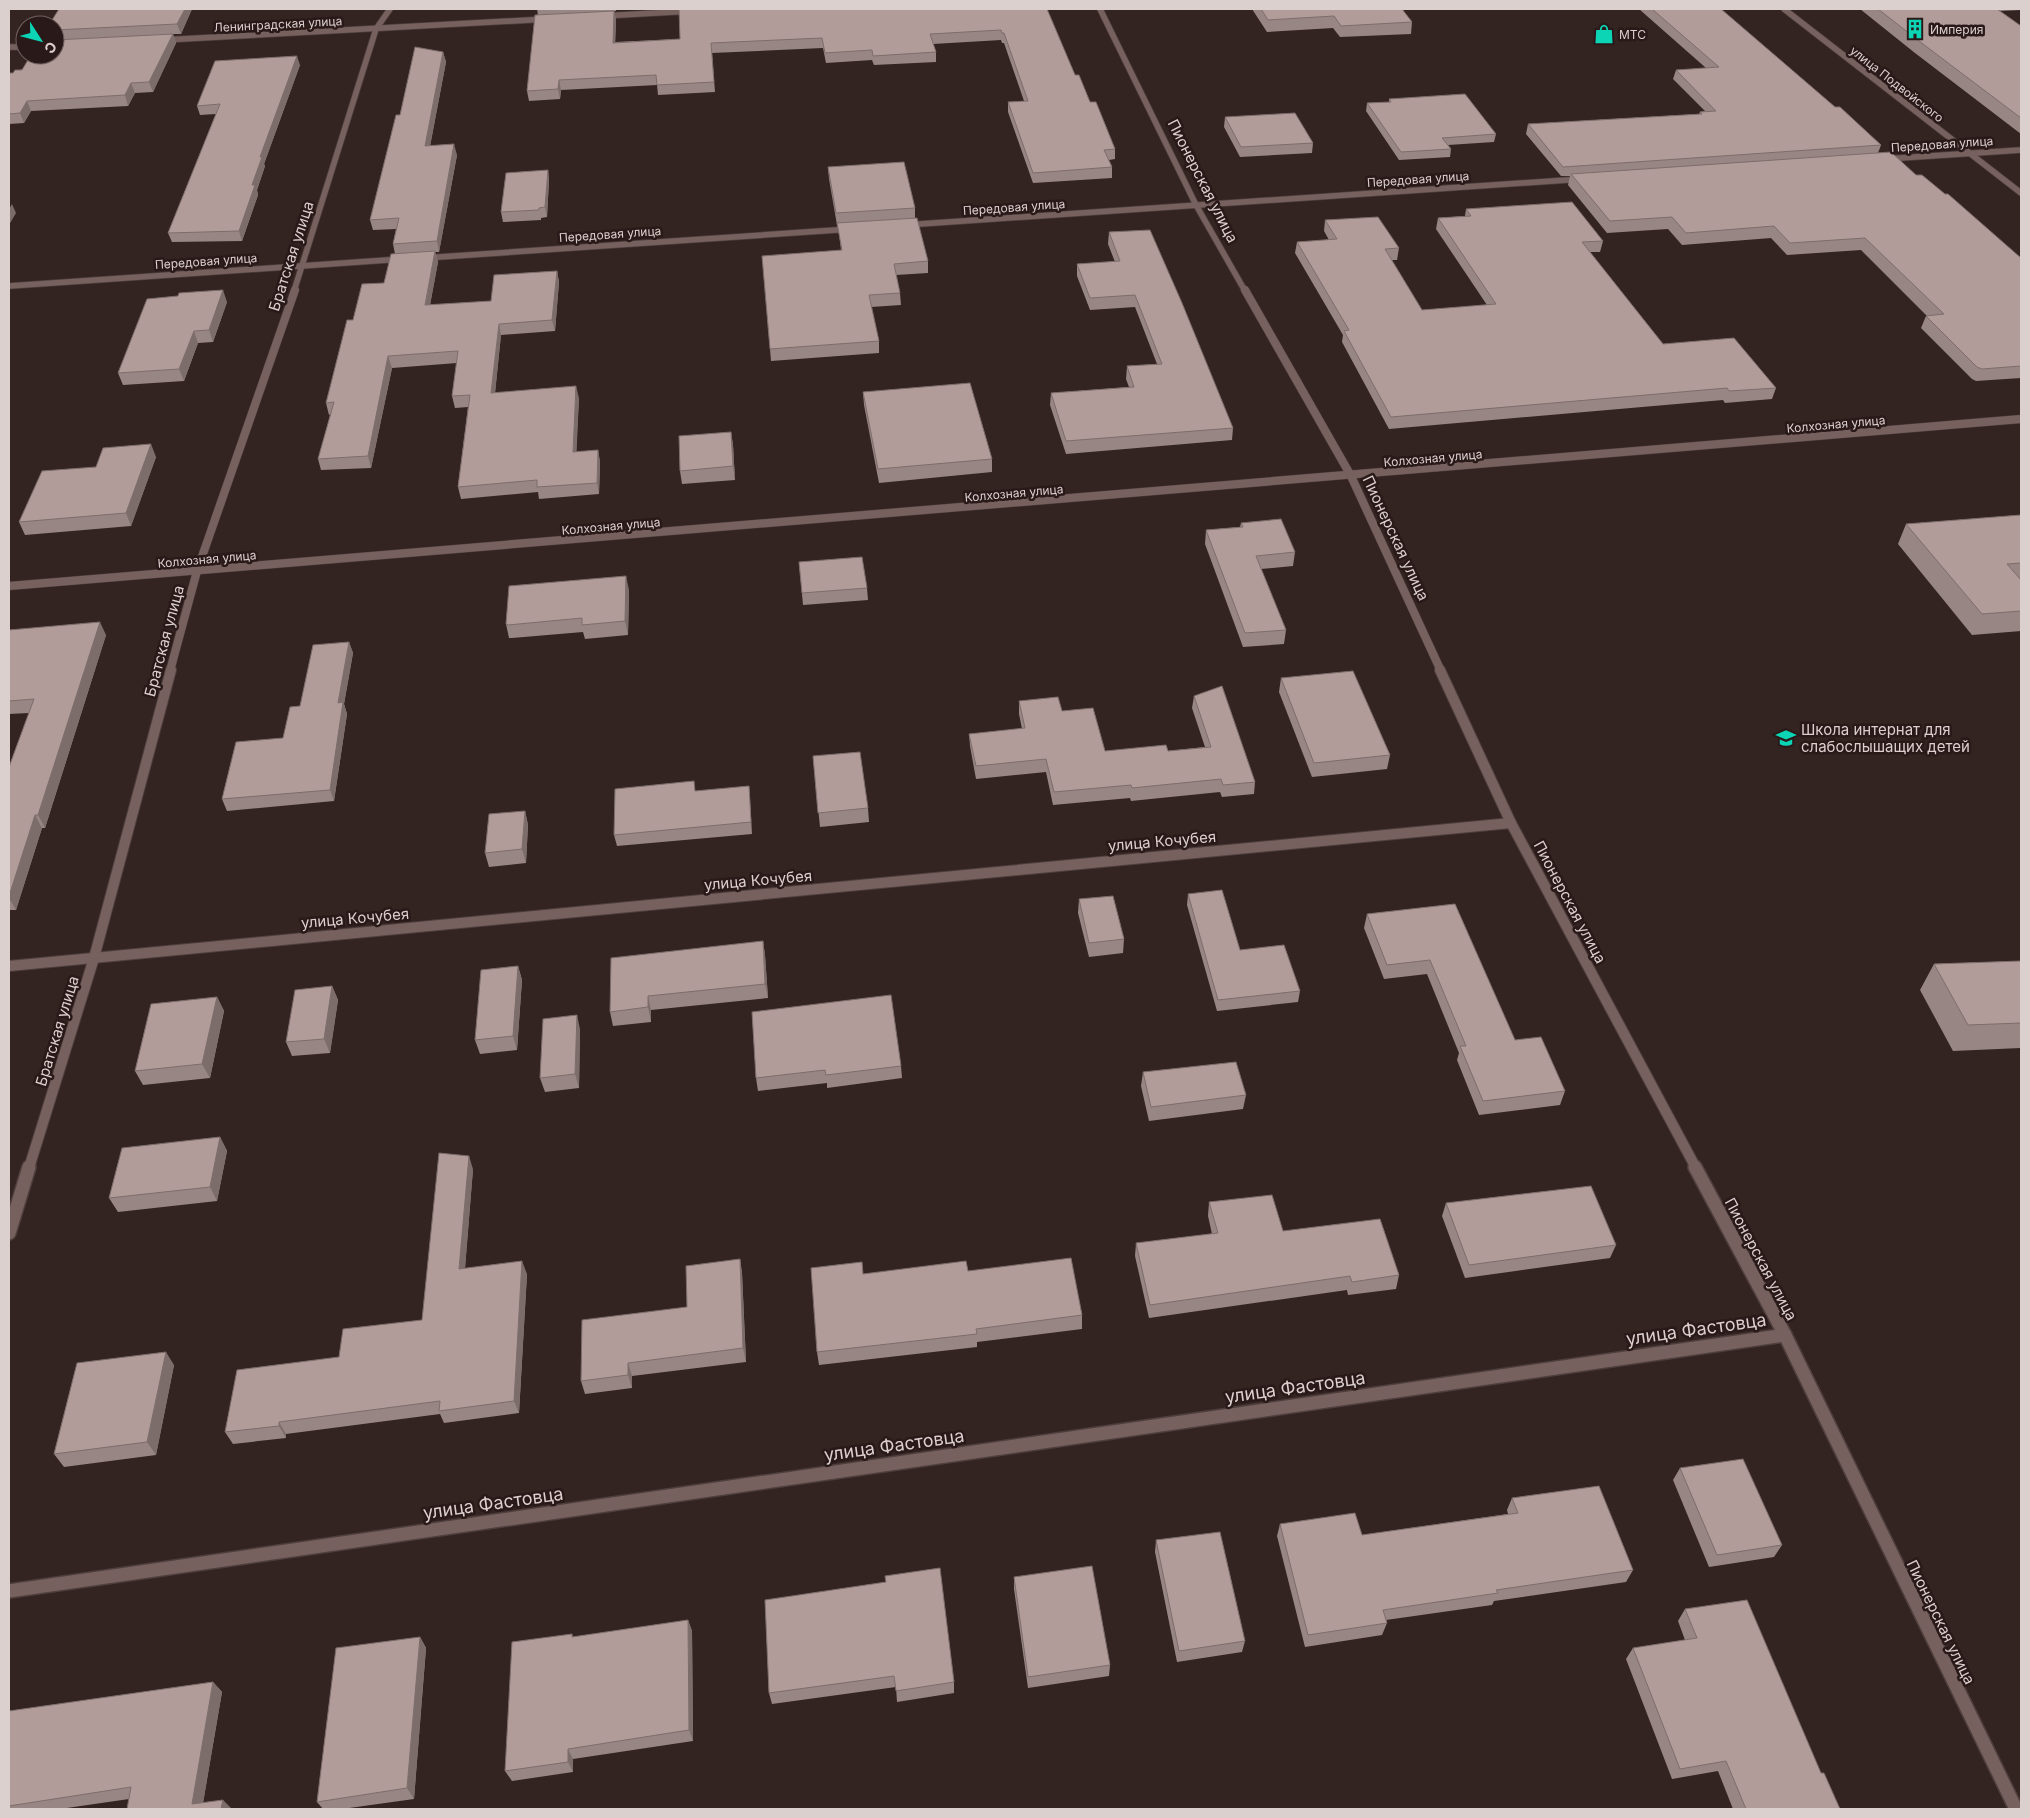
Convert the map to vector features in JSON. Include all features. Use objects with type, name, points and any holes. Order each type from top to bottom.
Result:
[{"type":"street","name":"Братская улица","points":[[9,1233],[94,958],[197,571],[303,266],[376,29],[390,9]]},
{"type":"street","name":"Пионерская улица","points":[[1100,9],[1196,206],[1351,476],[1511,823],[1785,1335],[2016,1809]]},
{"type":"street","name":"улица Подвойского","points":[[1784,9],[2021,193]]},
{"type":"street","points":[[593,17],[701,11]]},
{"type":"street","name":"Ленинградская улица","points":[[152,40],[553,19]]},
{"type":"street","name":"Передовая улица","points":[[1881,159],[2021,150]]},
{"type":"street","name":"Передовая улица","points":[[898,226],[1593,179]]},
{"type":"street","name":"Передовая улица","points":[[9,286],[859,228]]},
{"type":"street","name":"Колхозная улица","points":[[9,586],[2021,419]]},
{"type":"street","name":"улица Кочубея","points":[[9,966],[1511,823]]},
{"type":"street","name":"улица Фастовца","points":[[9,1591],[1785,1335]]},
{"type":"building","points":[[59,9],[185,9],[177,24],[65,30],[65,15],[55,15]]},
{"type":"building","points":[[679,9],[1047,9],[1075,75],[1079,75],[1090,102],[1096,102],[1115,149],[1104,150],[1112,167],[1033,173],[1008,102],[1028,101],[1004,33],[1001,30],[930,34],[936,52],[873,56],[872,50],[825,53],[822,38],[711,43],[714,82],[657,85],[656,75],[559,80],[558,89],[527,91],[535,15],[614,11],[613,43],[680,39]]},
{"type":"building","points":[[1261,9],[1402,9],[1412,22],[1341,26],[1334,16],[1268,20]]},
{"type":"building","points":[[1652,9],[1721,9],[1835,107],[1840,107],[1881,145],[1563,167],[1528,124],[1702,114],[1700,112],[1716,111],[1676,70],[1719,67]]},
{"type":"building","points":[[1878,9],[1997,9],[2021,26],[2021,118],[1919,41]]},
{"type":"building","points":[[173,34],[149,82],[131,83],[125,95],[27,101],[20,113],[9,114],[9,73],[13,73],[15,70],[22,70],[25,65],[65,65],[65,39]]},
{"type":"building","points":[[415,47],[443,52],[425,146],[454,144],[437,241],[393,244],[399,218],[370,220],[396,115],[400,115]]},
{"type":"building","points":[[297,56],[260,157],[262,157],[252,185],[255,185],[239,231],[168,233],[220,104],[197,106],[215,61]]},
{"type":"building","points":[[1465,94],[1496,134],[1442,138],[1451,149],[1401,152],[1367,103],[1391,102],[1389,99]]},
{"type":"building","points":[[1295,113],[1313,143],[1241,147],[1225,117]]},
{"type":"building","points":[[1891,152],[1916,175],[1922,175],[1945,194],[1948,194],[2021,258],[2021,366],[1982,369],[1977,367],[1926,316],[1944,314],[1865,238],[1790,243],[1774,226],[1686,233],[1672,217],[1610,221],[1571,174]]},
{"type":"building","points":[[904,162],[915,208],[836,213],[828,167]]},
{"type":"building","points":[[548,170],[545,207],[539,208],[539,210],[501,212],[506,173]]},
{"type":"building","points":[[1572,202],[1603,241],[1582,242],[1663,344],[1734,338],[1776,388],[1729,391],[1727,388],[1391,417],[1344,331],[1349,330],[1297,242],[1337,239],[1325,220],[1378,217],[1399,248],[1385,249],[1422,310],[1496,304],[1438,218],[1471,216],[1466,209]]},
{"type":"building","points":[[917,218],[928,261],[894,264],[900,293],[869,295],[879,341],[770,349],[762,256],[842,250],[837,223]]},
{"type":"building","points":[[1150,230],[1233,428],[1066,441],[1051,393],[1134,387],[1127,366],[1162,364],[1135,295],[1090,298],[1077,264],[1120,261],[1109,232]]},
{"type":"building","points":[[435,251],[425,305],[491,301],[494,275],[557,271],[552,320],[499,324],[491,393],[576,386],[573,452],[598,450],[597,483],[537,487],[537,480],[458,487],[470,395],[452,396],[458,351],[388,356],[368,456],[318,459],[334,402],[326,403],[347,320],[353,320],[362,284],[384,283],[391,254]]},
{"type":"building","points":[[223,290],[209,330],[194,331],[179,369],[118,373],[147,299],[178,296],[179,293]]},
{"type":"building","points":[[970,383],[992,459],[878,469],[863,392]]},
{"type":"building","points":[[731,432],[733,466],[680,471],[679,436]]},
{"type":"building","points":[[151,444],[126,513],[19,522],[42,471],[96,467],[103,448]]},
{"type":"building","points":[[2021,515],[2021,563],[2007,564],[2021,580],[2021,611],[1982,614],[1906,524]]},
{"type":"building","points":[[1281,519],[1295,552],[1256,556],[1286,630],[1245,633],[1206,530],[1243,527],[1241,523]]},
{"type":"building","points":[[862,557],[867,588],[802,593],[799,562]]},
{"type":"building","points":[[626,576],[625,621],[582,625],[582,618],[506,624],[509,586]]},
{"type":"building","points":[[100,622],[38,815],[35,815],[9,896],[9,767],[34,699],[9,701],[9,630]]},
{"type":"building","points":[[349,642],[338,703],[343,702],[330,790],[222,799],[236,742],[283,738],[290,707],[300,706],[313,645]]},
{"type":"building","points":[[1353,671],[1390,755],[1314,763],[1281,678]]},
{"type":"building","points":[[1222,686],[1255,782],[1223,785],[1221,779],[1132,788],[1131,785],[1054,792],[1046,759],[976,766],[969,734],[1025,728],[1019,701],[1058,697],[1062,711],[1093,708],[1105,751],[1166,745],[1168,751],[1211,747],[1194,696]]},
{"type":"building","points":[[860,752],[868,808],[818,813],[813,756]]},
{"type":"building","points":[[694,781],[695,791],[749,786],[751,822],[614,835],[615,789]]},
{"type":"building","points":[[525,811],[522,849],[485,853],[489,814]]},
{"type":"building","points":[[1222,890],[1240,950],[1284,945],[1300,991],[1218,1000],[1188,894]]},
{"type":"building","points":[[1113,896],[1124,939],[1089,943],[1079,899]]},
{"type":"building","points":[[1455,904],[1515,1040],[1541,1037],[1565,1091],[1483,1101],[1460,1046],[1466,1046],[1430,960],[1387,965],[1367,914]]},
{"type":"building","points":[[763,941],[765,984],[648,996],[648,1007],[610,1012],[611,958]]},
{"type":"building","points":[[2021,961],[2021,1023],[1968,1025],[1934,964]]},
{"type":"building","points":[[518,966],[513,1036],[475,1040],[481,970]]},
{"type":"building","points":[[332,986],[324,1039],[286,1042],[295,990]]},
{"type":"building","points":[[891,995],[901,1066],[826,1075],[825,1070],[756,1078],[752,1012]]},
{"type":"building","points":[[217,997],[202,1064],[135,1071],[151,1004]]},
{"type":"building","points":[[577,1015],[575,1074],[540,1078],[543,1019]]},
{"type":"building","points":[[1236,1062],[1246,1095],[1151,1107],[1143,1072]]},
{"type":"building","points":[[220,1137],[210,1187],[109,1198],[122,1148]]},
{"type":"building","points":[[439,1153],[469,1156],[459,1269],[522,1261],[514,1401],[439,1411],[440,1401],[279,1422],[279,1426],[225,1432],[237,1370],[339,1357],[343,1329],[422,1320]]},
{"type":"building","points":[[1591,1186],[1616,1245],[1469,1265],[1446,1203]]},
{"type":"building","points":[[1272,1195],[1283,1231],[1380,1219],[1399,1275],[1352,1282],[1350,1276],[1150,1305],[1136,1243],[1218,1233],[1209,1202]]},
{"type":"building","points":[[1071,1258],[1082,1315],[976,1329],[977,1334],[817,1352],[811,1268],[862,1262],[863,1274],[966,1261],[968,1271]]},
{"type":"building","points":[[740,1259],[743,1348],[628,1363],[628,1375],[581,1381],[582,1320],[687,1307],[686,1266]]},
{"type":"building","points":[[166,1352],[147,1442],[54,1454],[77,1363]]},
{"type":"building","points":[[1743,1459],[1782,1545],[1717,1555],[1680,1468]]},
{"type":"building","points":[[1599,1486],[1633,1570],[1496,1590],[1498,1593],[1383,1610],[1387,1623],[1308,1635],[1280,1524],[1355,1513],[1362,1535],[1518,1513],[1512,1498]]},
{"type":"building","points":[[1220,1532],[1245,1641],[1179,1651],[1156,1540]]},
{"type":"building","points":[[1092,1566],[1110,1665],[1028,1677],[1014,1577]]},
{"type":"building","points":[[940,1568],[954,1682],[896,1691],[894,1676],[769,1693],[765,1600],[886,1582],[885,1576]]},
{"type":"building","points":[[1747,1600],[1821,1773],[1824,1773],[1840,1809],[1746,1809],[1726,1761],[1680,1769],[1633,1648],[1697,1638],[1685,1609]]},
{"type":"building","points":[[688,1620],[689,1730],[568,1749],[568,1762],[505,1771],[512,1642],[572,1634],[572,1637]]},
{"type":"building","points":[[420,1637],[407,1788],[317,1802],[336,1648]]},
{"type":"building","points":[[213,1682],[192,1804],[223,1800],[221,1809],[127,1809],[131,1787],[9,1806],[9,1711]]},
{"type":"place","name":"Империя","points":[[1915,29]]},
{"type":"place","name":"МТС","points":[[1604,34]]},
{"type":"place","name":"Школа интернат для слабослышащих детей","points":[[1786,738]]}]
